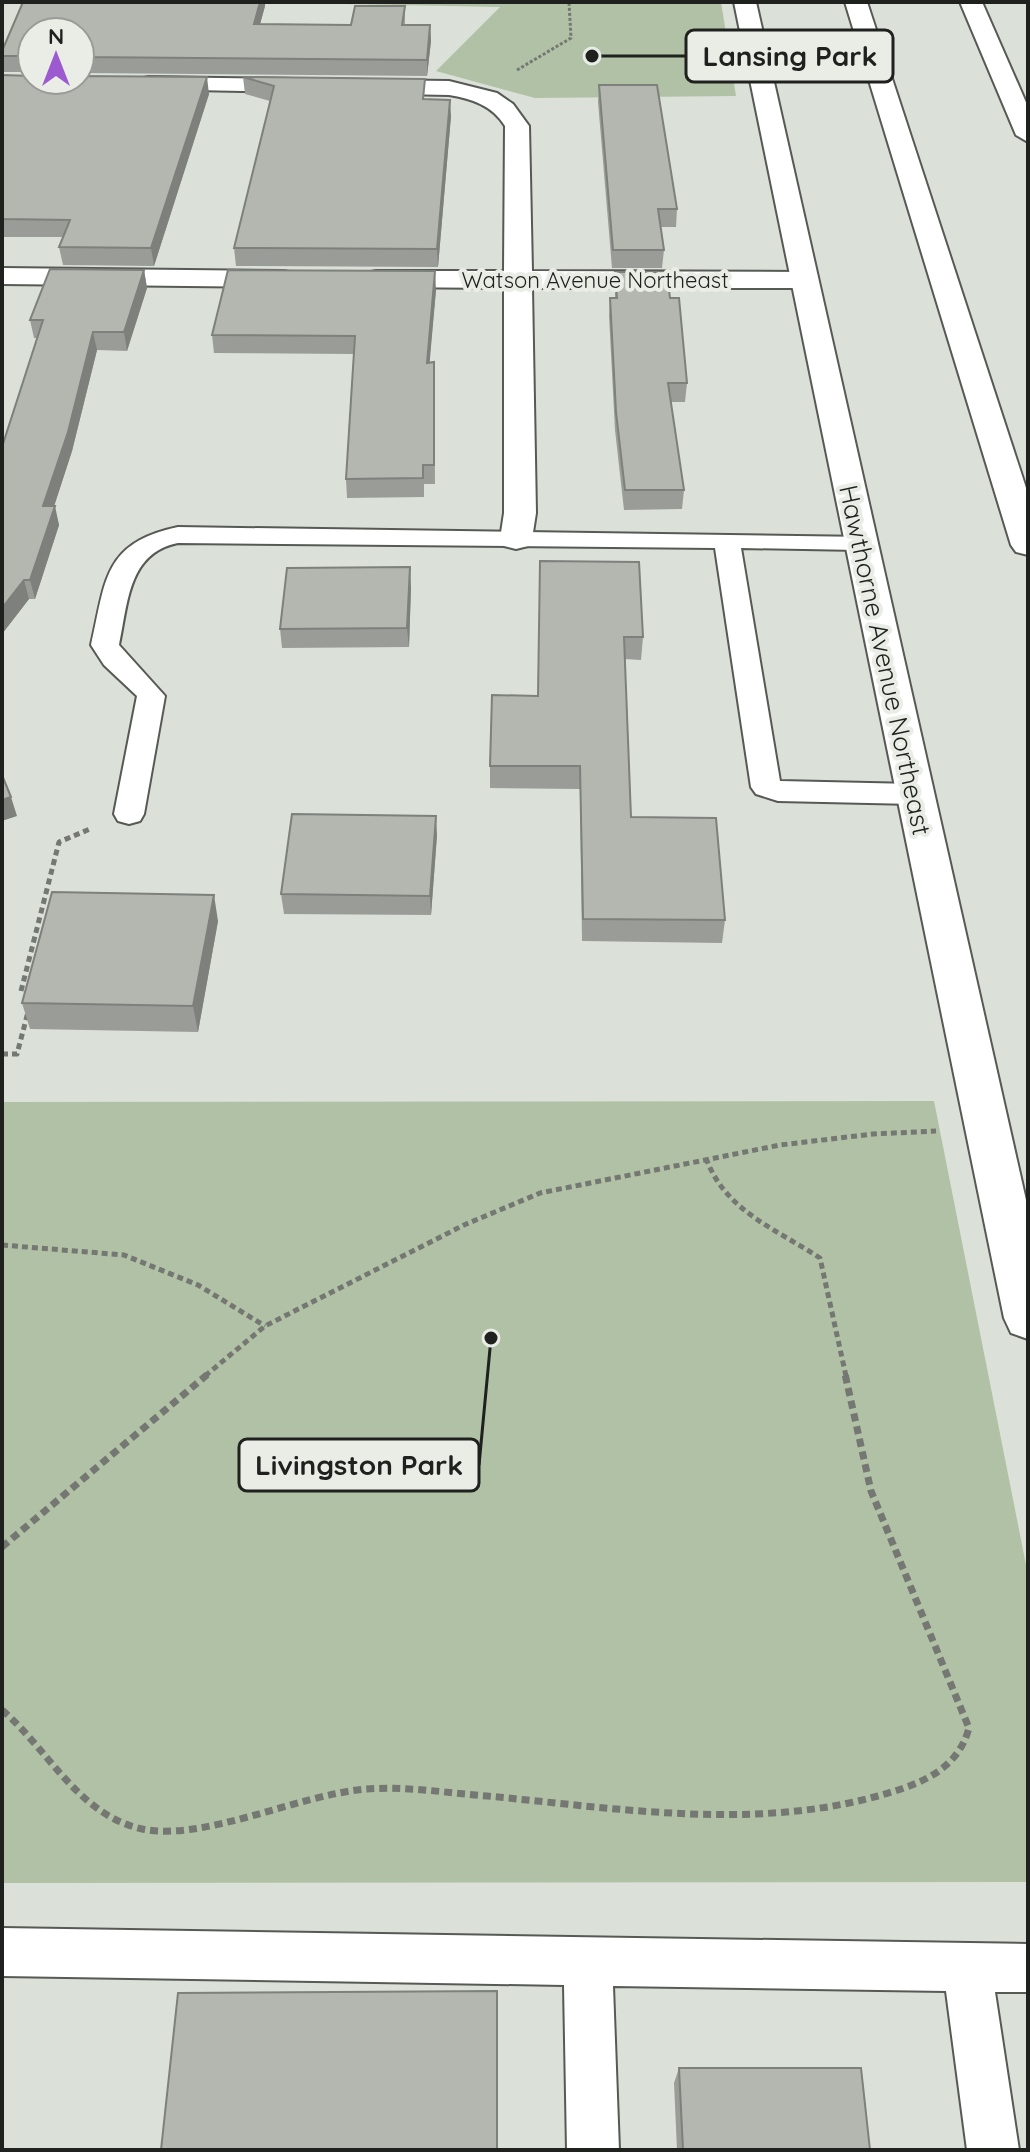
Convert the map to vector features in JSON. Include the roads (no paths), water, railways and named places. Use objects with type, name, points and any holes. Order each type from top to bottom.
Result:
[{"type":"main road","name":"Hawthorne Avenue Northeast","points":[[745,2],[1028,1318]]},
{"type":"main road","points":[[856,2],[1028,545]]},
{"type":"main road","points":[[971,2],[1028,135]]},
{"type":"main road","points":[[129,84],[430,86],[488,97],[509,111],[517,126],[520,513],[516,539]]},
{"type":"main road","points":[[2,276],[314,279]]},
{"type":"main road","name":"Watson Avenue Northeast","points":[[345,279],[804,280]]},
{"type":"lane","points":[[129,814],[151,696],[147,688],[108,654],[105,645],[125,566],[133,551],[146,542],[178,535],[859,542]]},
{"type":"lane","points":[[727,543],[766,787],[778,791],[914,794]]},
{"type":"lane","points":[[2,1952],[1028,1968]]},
{"type":"lane","points":[[588,1961],[593,2150]]},
{"type":"lane","points":[[967,1967],[993,2150]]},
{"type":"place","name":"Lansing Park","points":[[592,56]]},
{"type":"place","name":"Livingston Park","points":[[491,1338]]}]
